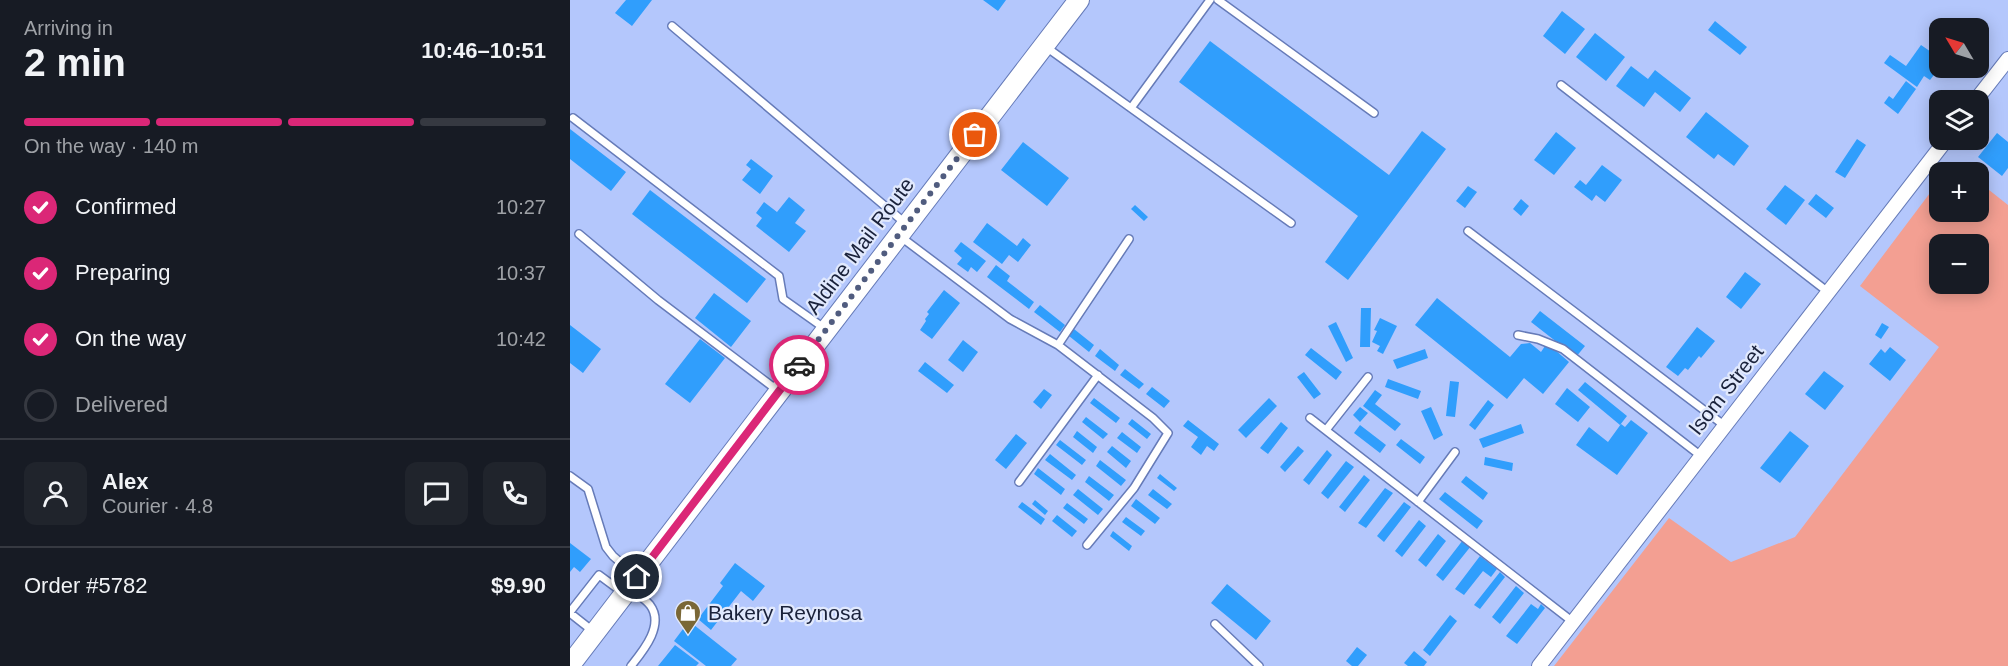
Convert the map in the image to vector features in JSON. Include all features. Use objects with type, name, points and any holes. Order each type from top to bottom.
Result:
[{"type":"main road","name":"Aldine Mail Route","points":[[576,663],[595,632],[1078,0]]},
{"type":"street","points":[[1984,90],[2008,59]]},
{"type":"street","name":"Isom Street","points":[[1539,666],[1938,150]]},
{"type":"lane","points":[[1131,108],[1210,0]]},
{"type":"lane","points":[[1218,0],[1374,113]]},
{"type":"lane","points":[[672,26],[902,230],[1010,319],[1058,345],[1153,418],[1168,433],[1134,488],[1087,545]]},
{"type":"lane","points":[[1044,46],[1291,223]]},
{"type":"lane","points":[[1561,85],[1828,292]]},
{"type":"lane","points":[[573,118],[779,276],[783,299],[826,330]]},
{"type":"lane","points":[[1467,231],[1725,426]]},
{"type":"lane","points":[[579,234],[658,300],[779,391]]},
{"type":"lane","points":[[1058,345],[1129,239]]},
{"type":"lane","points":[[1518,335],[1538,339],[1563,349],[1701,456]]},
{"type":"lane","points":[[1019,482],[1098,375]]},
{"type":"lane","points":[[1326,430],[1368,377]]},
{"type":"lane","points":[[1310,418],[1573,622]]},
{"type":"lane","points":[[1418,502],[1455,452]]},
{"type":"lane","points":[[570,476],[588,489],[606,547],[630,586],[651,607],[654,626],[650,639],[631,666]]},
{"type":"lane","points":[[595,632],[570,612],[599,575],[630,586]]},
{"type":"lane","points":[[1215,624],[1259,666]]},
{"type":"shaded area","points":[[1989,190],[2008,205],[2008,666],[1554,666],[1669,518],[1731,562],[1795,537],[1939,347],[1860,286],[1929,194],[1929,222],[1989,222]]},
{"type":"building","points":[[626,0],[652,0],[632,26],[615,13]]},
{"type":"building","points":[[983,0],[1006,0],[998,11]]},
{"type":"building","points":[[1562,11],[1585,29],[1565,54],[1543,36]]},
{"type":"building","points":[[1715,21],[1747,47],[1740,55],[1708,30]]},
{"type":"building","points":[[1595,33],[1625,57],[1606,81],[1576,57]]},
{"type":"building","points":[[1210,41],[1389,175],[1422,131],[1446,149],[1348,280],[1325,262],[1358,216],[1179,82]]},
{"type":"building","points":[[1921,45],[1929,51],[1929,78],[1932,78],[1930,80],[1924,76],[1917,87],[1884,63],[1890,55],[1906,66]]},
{"type":"building","points":[[1631,66],[1648,79],[1655,70],[1691,98],[1680,112],[1655,92],[1644,107],[1616,86]]},
{"type":"building","points":[[1906,81],[1916,89],[1898,114],[1884,103],[1889,96],[1893,99]]},
{"type":"building","points":[[1706,112],[1749,146],[1734,166],[1718,154],[1714,159],[1686,137]]},
{"type":"building","points":[[570,129],[626,172],[611,191],[570,159]]},
{"type":"building","points":[[1556,132],[1576,148],[1554,175],[1534,160]]},
{"type":"building","points":[[1997,133],[2008,142],[2008,168],[2002,176],[1989,166],[1989,162],[1984,162],[1978,157],[1984,150],[1989,150],[1989,143]]},
{"type":"building","points":[[1857,139],[1866,145],[1845,178],[1835,172]]},
{"type":"building","points":[[1023,142],[1069,178],[1047,206],[1001,170]]},
{"type":"building","points":[[751,159],[773,176],[760,194],[742,180],[751,169],[746,165]]},
{"type":"building","points":[[1602,165],[1622,180],[1605,202],[1596,195],[1592,201],[1574,187],[1580,180],[1586,185]]},
{"type":"building","points":[[1785,185],[1805,200],[1786,225],[1766,209]]},
{"type":"building","points":[[1468,186],[1477,192],[1465,208],[1456,201]]},
{"type":"building","points":[[650,190],[766,279],[747,303],[632,214]]},
{"type":"building","points":[[1816,194],[1834,208],[1826,218],[1808,204]]},
{"type":"building","points":[[789,197],[805,210],[795,223],[806,231],[789,252],[756,226],[762,218],[756,213],[764,202],[777,212]]},
{"type":"building","points":[[1521,199],[1529,206],[1521,216],[1513,209]]},
{"type":"building","points":[[1135,205],[1148,217],[1144,221],[1131,209]]},
{"type":"building","points":[[987,223],[1017,246],[1023,238],[1031,245],[1018,262],[1009,255],[1002,264],[973,242]]},
{"type":"building","points":[[961,242],[986,261],[977,272],[971,267],[968,272],[957,264],[962,258],[954,251]]},
{"type":"building","points":[[996,265],[1010,276],[1007,281],[1034,302],[1029,309],[987,277]]},
{"type":"building","points":[[1745,272],[1761,284],[1741,309],[1726,297]]},
{"type":"building","points":[[944,290],[960,303],[932,339],[920,330],[929,314],[927,312]]},
{"type":"building","points":[[714,293],[751,321],[731,347],[695,318]]},
{"type":"building","points":[[1437,298],[1510,357],[1521,344],[1530,343],[1541,352],[1545,346],[1554,349],[1569,362],[1543,394],[1524,378],[1507,399],[1415,325]]},
{"type":"building","points":[[1040,305],[1065,325],[1060,332],[1034,312]]},
{"type":"building","points":[[1361,308],[1371,308],[1370,347],[1360,347]]},
{"type":"building","points":[[1540,311],[1585,346],[1576,357],[1531,322]]},
{"type":"building","points":[[1380,318],[1397,326],[1383,354],[1377,351],[1380,346],[1372,342],[1377,331],[1374,330]]},
{"type":"building","points":[[1336,322],[1353,358],[1346,362],[1328,326]]},
{"type":"building","points":[[1882,323],[1889,327],[1881,339],[1875,335]]},
{"type":"building","points":[[570,325],[601,349],[583,373],[570,363]]},
{"type":"building","points":[[1697,327],[1715,341],[1701,358],[1699,356],[1688,370],[1685,368],[1678,376],[1666,367]]},
{"type":"building","points":[[1074,329],[1094,345],[1089,352],[1069,336]]},
{"type":"building","points":[[700,339],[725,358],[690,403],[665,384]]},
{"type":"building","points":[[963,340],[978,352],[963,372],[948,360]]},
{"type":"building","points":[[1890,347],[1906,360],[1890,381],[1869,364],[1881,349],[1885,353]]},
{"type":"building","points":[[1311,348],[1342,372],[1336,380],[1305,355]]},
{"type":"building","points":[[1100,349],[1119,365],[1115,371],[1095,356]]},
{"type":"building","points":[[1425,349],[1428,358],[1397,369],[1393,360]]},
{"type":"building","points":[[925,362],[954,385],[947,393],[918,371]]},
{"type":"building","points":[[1125,369],[1144,384],[1139,389],[1120,375]]},
{"type":"building","points":[[1824,371],[1844,386],[1825,410],[1805,394]]},
{"type":"building","points":[[1304,372],[1321,394],[1314,399],[1297,377]]},
{"type":"building","points":[[1388,379],[1421,391],[1418,399],[1385,387]]},
{"type":"building","points":[[1450,381],[1459,382],[1455,417],[1446,416]]},
{"type":"building","points":[[1585,382],[1627,416],[1620,425],[1578,390]]},
{"type":"building","points":[[1152,387],[1170,401],[1164,408],[1146,394]]},
{"type":"building","points":[[1567,388],[1590,407],[1578,422],[1555,404]]},
{"type":"building","points":[[1044,389],[1052,395],[1041,409],[1033,402]]},
{"type":"building","points":[[1375,390],[1382,395],[1375,404],[1401,424],[1395,431],[1363,406]]},
{"type":"building","points":[[1094,398],[1120,418],[1116,423],[1090,403]]},
{"type":"building","points":[[1269,398],[1277,406],[1246,438],[1238,430]]},
{"type":"building","points":[[1488,400],[1494,405],[1475,430],[1469,425]]},
{"type":"building","points":[[1360,407],[1368,413],[1360,422],[1353,415]]},
{"type":"building","points":[[1431,407],[1443,435],[1434,440],[1421,411]]},
{"type":"building","points":[[1086,417],[1108,434],[1103,439],[1082,422]]},
{"type":"building","points":[[1132,419],[1151,434],[1147,439],[1128,424]]},
{"type":"building","points":[[1188,420],[1219,444],[1214,451],[1207,446],[1201,455],[1191,447],[1198,437],[1183,426]]},
{"type":"building","points":[[1631,420],[1648,433],[1617,475],[1576,445],[1589,427],[1608,442],[1621,424],[1625,427]]},
{"type":"building","points":[[1281,422],[1288,428],[1268,454],[1260,448]]},
{"type":"building","points":[[1521,424],[1524,433],[1483,448],[1479,439]]},
{"type":"building","points":[[1360,425],[1386,445],[1380,453],[1354,433]]},
{"type":"building","points":[[1077,431],[1097,447],[1093,453],[1073,437]]},
{"type":"building","points":[[1790,431],[1809,446],[1780,483],[1760,468]]},
{"type":"building","points":[[1122,432],[1141,447],[1137,453],[1117,438]]},
{"type":"building","points":[[1016,434],[1027,443],[1006,469],[995,460]]},
{"type":"building","points":[[1401,439],[1425,457],[1420,464],[1396,445]]},
{"type":"building","points":[[1060,440],[1086,460],[1082,465],[1056,445]]},
{"type":"building","points":[[1112,446],[1131,461],[1126,468],[1107,452]]},
{"type":"building","points":[[1298,446],[1304,451],[1285,472],[1280,467]]},
{"type":"building","points":[[1327,450],[1332,455],[1309,485],[1303,480]]},
{"type":"building","points":[[1050,454],[1076,475],[1072,480],[1045,460]]},
{"type":"building","points":[[1485,457],[1513,463],[1512,471],[1484,465]]},
{"type":"building","points":[[1100,460],[1126,480],[1121,486],[1096,466]]},
{"type":"building","points":[[1346,461],[1354,467],[1328,499],[1321,493]]},
{"type":"building","points":[[1038,468],[1065,489],[1061,495],[1034,474]]},
{"type":"building","points":[[1160,474],[1177,488],[1174,491],[1157,478]]},
{"type":"building","points":[[1364,475],[1370,480],[1345,512],[1339,507]]},
{"type":"building","points":[[1089,476],[1114,495],[1109,501],[1085,482]]},
{"type":"building","points":[[1466,476],[1488,493],[1483,500],[1461,482]]},
{"type":"building","points":[[1385,488],[1393,493],[1366,528],[1358,523]]},
{"type":"building","points":[[1078,489],[1103,509],[1098,515],[1073,495]]},
{"type":"building","points":[[1153,489],[1172,504],[1167,509],[1148,495]]},
{"type":"building","points":[[1445,492],[1483,521],[1477,529],[1439,499]]},
{"type":"building","points":[[1136,499],[1160,518],[1155,524],[1131,506]]},
{"type":"building","points":[[1035,500],[1048,511],[1045,515],[1032,504]]},
{"type":"building","points":[[1022,502],[1045,519],[1041,525],[1018,507]]},
{"type":"building","points":[[1404,502],[1411,507],[1384,542],[1377,536]]},
{"type":"building","points":[[1067,503],[1088,519],[1084,524],[1063,508]]},
{"type":"building","points":[[1057,515],[1077,531],[1072,537],[1052,521]]},
{"type":"building","points":[[1126,517],[1145,531],[1141,536],[1122,522]]},
{"type":"building","points":[[1419,520],[1426,526],[1402,557],[1395,551]]},
{"type":"building","points":[[1113,531],[1132,546],[1129,551],[1110,536]]},
{"type":"building","points":[[1438,534],[1446,541],[1426,567],[1418,560]]},
{"type":"building","points":[[1463,540],[1471,546],[1443,581],[1436,575]]},
{"type":"building","points":[[570,543],[591,559],[580,572],[574,567],[570,572]]},
{"type":"building","points":[[1480,556],[1497,569],[1491,577],[1483,571],[1464,595],[1455,589]]},
{"type":"building","points":[[735,563],[765,586],[753,601],[741,591],[711,630],[698,619],[723,586],[720,583]]},
{"type":"building","points":[[1500,572],[1505,577],[1480,609],[1474,605]]},
{"type":"building","points":[[1227,584],[1271,621],[1256,640],[1211,603]]},
{"type":"building","points":[[1516,586],[1524,593],[1500,624],[1492,617]]},
{"type":"building","points":[[1531,604],[1538,609],[1541,604],[1545,608],[1517,644],[1506,636]]},
{"type":"building","points":[[1450,615],[1457,621],[1430,656],[1423,650]]},
{"type":"building","points":[[689,621],[737,659],[731,666],[706,666],[674,641]]},
{"type":"building","points":[[675,645],[699,663],[696,666],[658,666]]},
{"type":"building","points":[[1357,647],[1367,655],[1358,666],[1352,666],[1346,661]]},
{"type":"building","points":[[1414,651],[1427,662],[1424,666],[1408,666],[1404,663]]},
{"type":"way so far","points":[[799,365],[975,135]]},
{"type":"place","name":"Bakery Reynosa","points":[[688,636]]},
{"type":"route","points":[[637,577],[799,365]]}]
